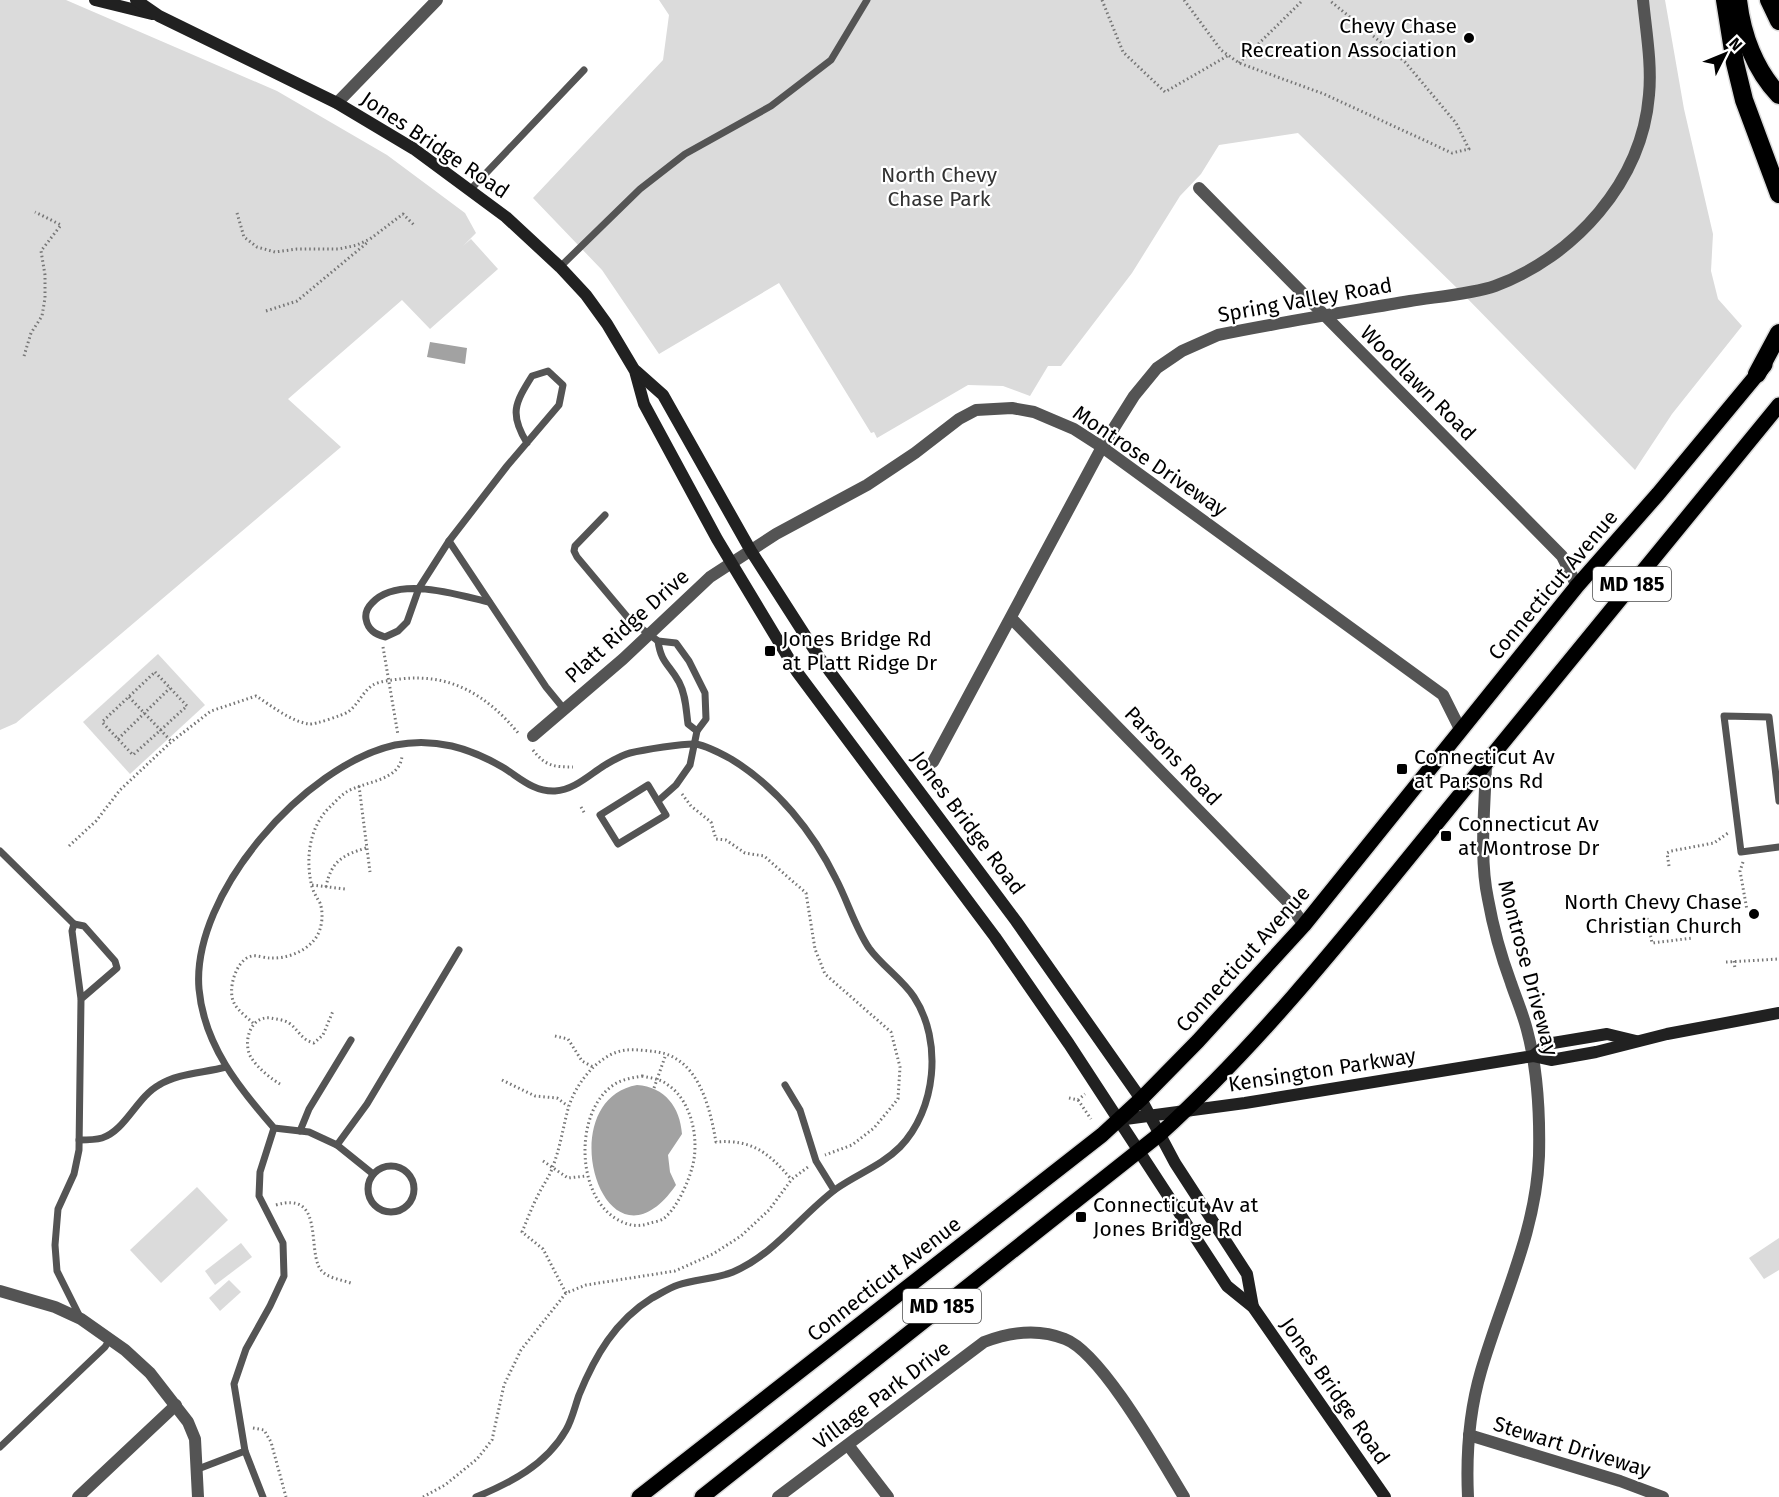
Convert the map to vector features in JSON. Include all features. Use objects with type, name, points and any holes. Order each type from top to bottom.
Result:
[{"type":"highway","points":[[1725,0],[1735,63],[1744,100],[1779,194]]},
{"type":"highway","points":[[1738,0],[1750,49],[1765,80],[1779,95]]},
{"type":"highway","points":[[1769,0],[1779,21]]},
{"type":"highway","points":[[1757,374],[1779,333]]},
{"type":"main road","name":"Jones Bridge Road","points":[[94,0],[159,16]]},
{"type":"main road","name":"Jones Bridge Road","points":[[136,0],[159,16],[337,103],[414,149],[506,217],[560,267],[586,295],[608,324],[635,371],[644,404],[731,565],[797,672],[995,937],[1069,1044],[1227,1286],[1252,1307],[1384,1497]]},
{"type":"main road","name":"Connecticut Avenue","points":[[639,1497],[1102,1135],[1141,1099],[1198,1041],[1304,925],[1577,586],[1658,495],[1779,348]]},
{"type":"main road","name":"Jones Bridge Road","points":[[635,371],[663,395],[751,551],[819,657],[1016,921],[1141,1099],[1175,1163],[1247,1274],[1252,1307]]},
{"type":"main road","name":"MD 185","points":[[702,1497],[1160,1134],[1229,1067],[1338,944],[1779,405]]},
{"type":"main road","name":"Kensington Parkway","points":[[1118,1120],[1245,1103],[1533,1056],[1547,1044],[1607,1034],[1637,1041],[1779,1013]]},
{"type":"street","points":[[337,103],[437,0]]},
{"type":"street","name":"Spring Valley Road","points":[[933,762],[1102,447],[1134,396],[1157,368],[1182,351],[1218,335],[1492,287],[1537,267],[1557,254],[1578,235],[1613,194],[1643,129],[1649,95],[1643,0]]},
{"type":"street","name":"Woodlawn Road","points":[[1198,188],[1562,556],[1577,586]]},
{"type":"street","name":"Montrose Driveway","points":[[751,551],[776,534],[867,485],[915,453],[959,419],[976,410],[1012,408],[1034,412],[1074,429],[1102,447],[1443,695],[1460,729]]},
{"type":"street","name":"Platt Ridge Drive","points":[[528,740],[623,659],[654,637],[710,577],[751,551]]},
{"type":"street","name":"Parsons Road","points":[[1011,618],[1288,902],[1304,925]]},
{"type":"street","name":"Montrose Driveway","points":[[1468,1497],[1468,1436],[1481,1371],[1520,1257],[1533,1208],[1538,1175],[1540,1116],[1533,1056],[1527,1029],[1506,969],[1488,899],[1483,848],[1486,763]]},
{"type":"street","points":[[0,1291],[55,1307],[81,1319],[110,1339],[150,1374],[188,1422],[195,1439],[198,1497]]},
{"type":"street","name":"Village Park Drive","points":[[778,1497],[984,1342],[1008,1333],[1037,1332],[1066,1339],[1091,1358],[1151,1442],[1184,1497]]},
{"type":"street","points":[[78,1497],[176,1405]]},
{"type":"street","name":"Stewart Driveway","points":[[1468,1436],[1620,1481],[1663,1497]]},
{"type":"street","points":[[848,1445],[888,1497]]},
{"type":"lane","points":[[560,267],[640,189],[676,161],[771,106],[831,60],[867,0]]},
{"type":"lane","points":[[470,190],[584,70]]},
{"type":"lane","points":[[489,602],[419,588],[379,596],[365,614],[367,626],[375,634],[385,637],[398,631],[407,622],[419,588],[449,541],[559,405],[563,385],[548,371],[532,376],[518,399],[515,417],[527,443]]},
{"type":"lane","points":[[605,515],[575,546],[574,551],[577,557],[629,618],[654,637],[676,643],[689,661],[705,693],[706,719],[697,731],[690,765],[676,785],[658,801]]},
{"type":"lane","points":[[449,541],[546,687],[564,709]]},
{"type":"lane","points":[[654,637],[660,657],[670,668],[684,694],[688,724],[697,731]]},
{"type":"lane","points":[[1779,801],[1768,717],[1724,716],[1741,852],[1779,847]]},
{"type":"lane","points":[[373,1174],[337,1145],[309,1132],[274,1128],[245,1095],[226,1067],[205,1020],[199,987],[202,945],[218,901],[252,848],[302,796],[353,759],[396,745],[431,743],[468,749],[532,787],[556,791],[582,782],[605,765],[627,753],[695,744],[729,758],[758,779],[784,803],[814,838],[870,948],[915,998],[927,1024],[933,1059],[929,1090],[918,1122],[900,1147],[873,1169],[834,1190],[759,1258],[730,1274],[678,1285],[649,1300],[619,1324],[601,1348],[586,1377],[565,1431],[543,1459],[509,1483],[476,1497]]},
{"type":"lane","points":[[648,785],[658,801],[666,815],[618,844],[600,815],[648,785]]},
{"type":"lane","points":[[0,851],[74,924],[84,926],[115,962],[117,968],[81,999]]},
{"type":"lane","points":[[74,924],[72,931],[81,999],[79,1140],[74,1174],[58,1209],[55,1245],[57,1271],[81,1319]]},
{"type":"lane","points":[[337,1145],[367,1104],[459,950]]},
{"type":"lane","points":[[300,1131],[309,1109],[351,1040]]},
{"type":"lane","points":[[79,1140],[104,1138],[115,1131],[146,1092],[161,1083],[226,1067]]},
{"type":"lane","points":[[785,1085],[800,1110],[816,1161],[834,1190]]},
{"type":"lane","points":[[263,1497],[245,1451],[234,1384],[246,1349],[284,1276],[283,1244],[259,1196],[260,1172],[274,1128]]},
{"type":"lane","points":[[387,1167],[394,1167],[408,1174],[414,1188],[410,1203],[391,1213],[377,1208],[368,1196],[369,1181],[373,1174],[387,1167]]},
{"type":"lane","points":[[0,1447],[105,1347],[110,1339]]},
{"type":"lane","points":[[198,1469],[245,1451]]},
{"type":"path","points":[[1102,0],[1123,52],[1165,92],[1229,55]]},
{"type":"path","points":[[1184,0],[1221,50],[1239,63],[1324,94],[1452,153],[1469,149],[1456,123],[1405,62],[1329,0]]},
{"type":"path","points":[[1239,63],[1303,0]]},
{"type":"path","points":[[24,357],[32,333],[42,316],[45,298],[45,275],[41,252],[61,225],[35,212]]},
{"type":"path","points":[[237,213],[243,237],[257,247],[275,252],[297,249],[339,249],[357,245],[376,235]]},
{"type":"path","points":[[266,310],[297,301],[403,214],[414,226]]},
{"type":"path","points":[[385,637],[383,646],[399,737]]},
{"type":"path","points":[[155,672],[187,706],[133,755],[102,722],[129,697],[155,672]]},
{"type":"path","points":[[69,846],[96,821],[120,790],[171,742],[211,711],[256,696],[290,717],[311,725],[348,712],[372,685],[418,677],[454,683],[477,695],[508,721],[528,740],[542,762],[559,767],[573,767]]},
{"type":"path","points":[[118,739],[170,688]]},
{"type":"path","points":[[129,697],[171,742]]},
{"type":"path","points":[[253,1023],[233,1003],[232,991],[237,970],[244,961],[252,956],[285,957],[299,952],[314,940],[320,929],[321,906],[309,872],[309,850],[315,828],[327,809],[344,793],[393,773],[401,764],[402,755]]},
{"type":"path","points":[[423,1497],[445,1485],[477,1459],[492,1440],[504,1385],[520,1350],[566,1293],[586,1285],[675,1271],[713,1254],[741,1236],[769,1210],[792,1179],[826,1154],[852,1145],[874,1128],[898,1099],[900,1067],[891,1032],[825,974],[815,949],[806,893],[764,856],[746,854],[726,840],[716,839],[711,822],[691,806],[676,785]]},
{"type":"path","points":[[359,786],[369,872]]},
{"type":"path","points":[[581,807],[585,814]]},
{"type":"path","points":[[1669,866],[1667,853],[1671,850],[1714,843],[1738,826]]},
{"type":"path","points":[[326,887],[328,874],[336,862],[348,853],[366,848]]},
{"type":"path","points":[[1747,851],[1740,871],[1747,910]]},
{"type":"path","points":[[312,885],[345,889]]},
{"type":"path","points":[[1647,918],[1652,943],[1693,938]]},
{"type":"path","points":[[1726,962],[1779,959]]},
{"type":"path","points":[[1734,961],[1735,969]]},
{"type":"path","points":[[280,1084],[270,1078],[251,1059],[247,1048],[253,1023],[258,1018],[288,1022],[306,1041],[314,1043],[322,1035],[333,1011]]},
{"type":"path","points":[[555,1036],[568,1039],[582,1061],[593,1067]]},
{"type":"path","points":[[566,1293],[543,1249],[522,1232],[553,1168],[568,1106],[580,1084],[603,1058],[625,1050],[666,1054],[686,1066],[702,1089],[710,1110],[716,1142],[735,1141],[758,1148],[792,1179]]},
{"type":"path","points":[[654,1088],[666,1054]]},
{"type":"path","points":[[642,1076],[656,1079],[668,1084],[682,1098],[689,1114],[693,1134],[694,1161],[687,1187],[663,1219],[642,1226],[625,1224],[608,1214],[593,1193],[587,1176],[586,1133],[591,1114],[600,1096],[614,1084],[628,1078],[642,1076]]},
{"type":"path","points":[[502,1080],[534,1096],[556,1098],[568,1106]]},
{"type":"path","points":[[1078,1100],[1085,1094]]},
{"type":"path","points":[[1069,1098],[1078,1100],[1091,1119]]},
{"type":"path","points":[[543,1161],[568,1179],[587,1176]]},
{"type":"path","points":[[274,1206],[294,1203],[303,1207],[309,1214],[312,1224],[319,1266],[331,1277],[342,1278],[353,1284]]},
{"type":"path","points":[[241,1426],[264,1430],[271,1442],[286,1497]]},
{"type":"green space","points":[[0,0],[66,0],[277,91],[387,155],[465,213],[476,233],[463,246],[471,239],[498,269],[430,329],[402,300],[288,399],[341,447],[16,723],[0,730]]},
{"type":"green space","name":"North Chevy Chase Park","points":[[659,0],[1665,0],[1684,109],[1713,234],[1711,271],[1718,299],[1742,326],[1672,414],[1635,470],[1461,292],[1298,133],[1219,145],[1201,174],[1180,196],[1132,273],[1061,366],[1048,366],[1030,396],[1003,386],[968,385],[877,438],[874,432],[871,433],[779,283],[659,354],[602,270],[533,198],[663,60],[669,15]]},
{"type":"green space","points":[[158,654],[205,705],[130,774],[83,722]]},
{"type":"green space","points":[[197,1187],[228,1220],[161,1283],[130,1250]]},
{"type":"green space","points":[[1779,1238],[1779,1270],[1764,1279],[1749,1258]]},
{"type":"green space","points":[[241,1243],[252,1257],[215,1285],[205,1271]]},
{"type":"green space","points":[[229,1280],[241,1292],[220,1311],[209,1298]]},
{"type":"shaded area","points":[[430,342],[467,348],[465,364],[427,357]]},
{"type":"shaded area","points":[[637,1085],[656,1090],[669,1100],[678,1115],[682,1134],[668,1155],[670,1172],[676,1185],[650,1211],[627,1215],[609,1202],[596,1179],[592,1151],[596,1122],[610,1098]]},
{"type":"place","name":"Chevy Chase Recreation Association","points":[[1469,38]]},
{"type":"place","name":"Jones Bridge Rd at Platt Ridge Dr","points":[[770,651]]},
{"type":"place","name":"Connecticut Av at Parsons Rd","points":[[1402,769]]},
{"type":"place","name":"Connecticut Av at Montrose Dr","points":[[1446,836]]},
{"type":"place","name":"North Chevy Chase Christian Church","points":[[1754,914]]},
{"type":"place","name":"Connecticut Av at Jones Bridge Rd","points":[[1081,1217]]}]
